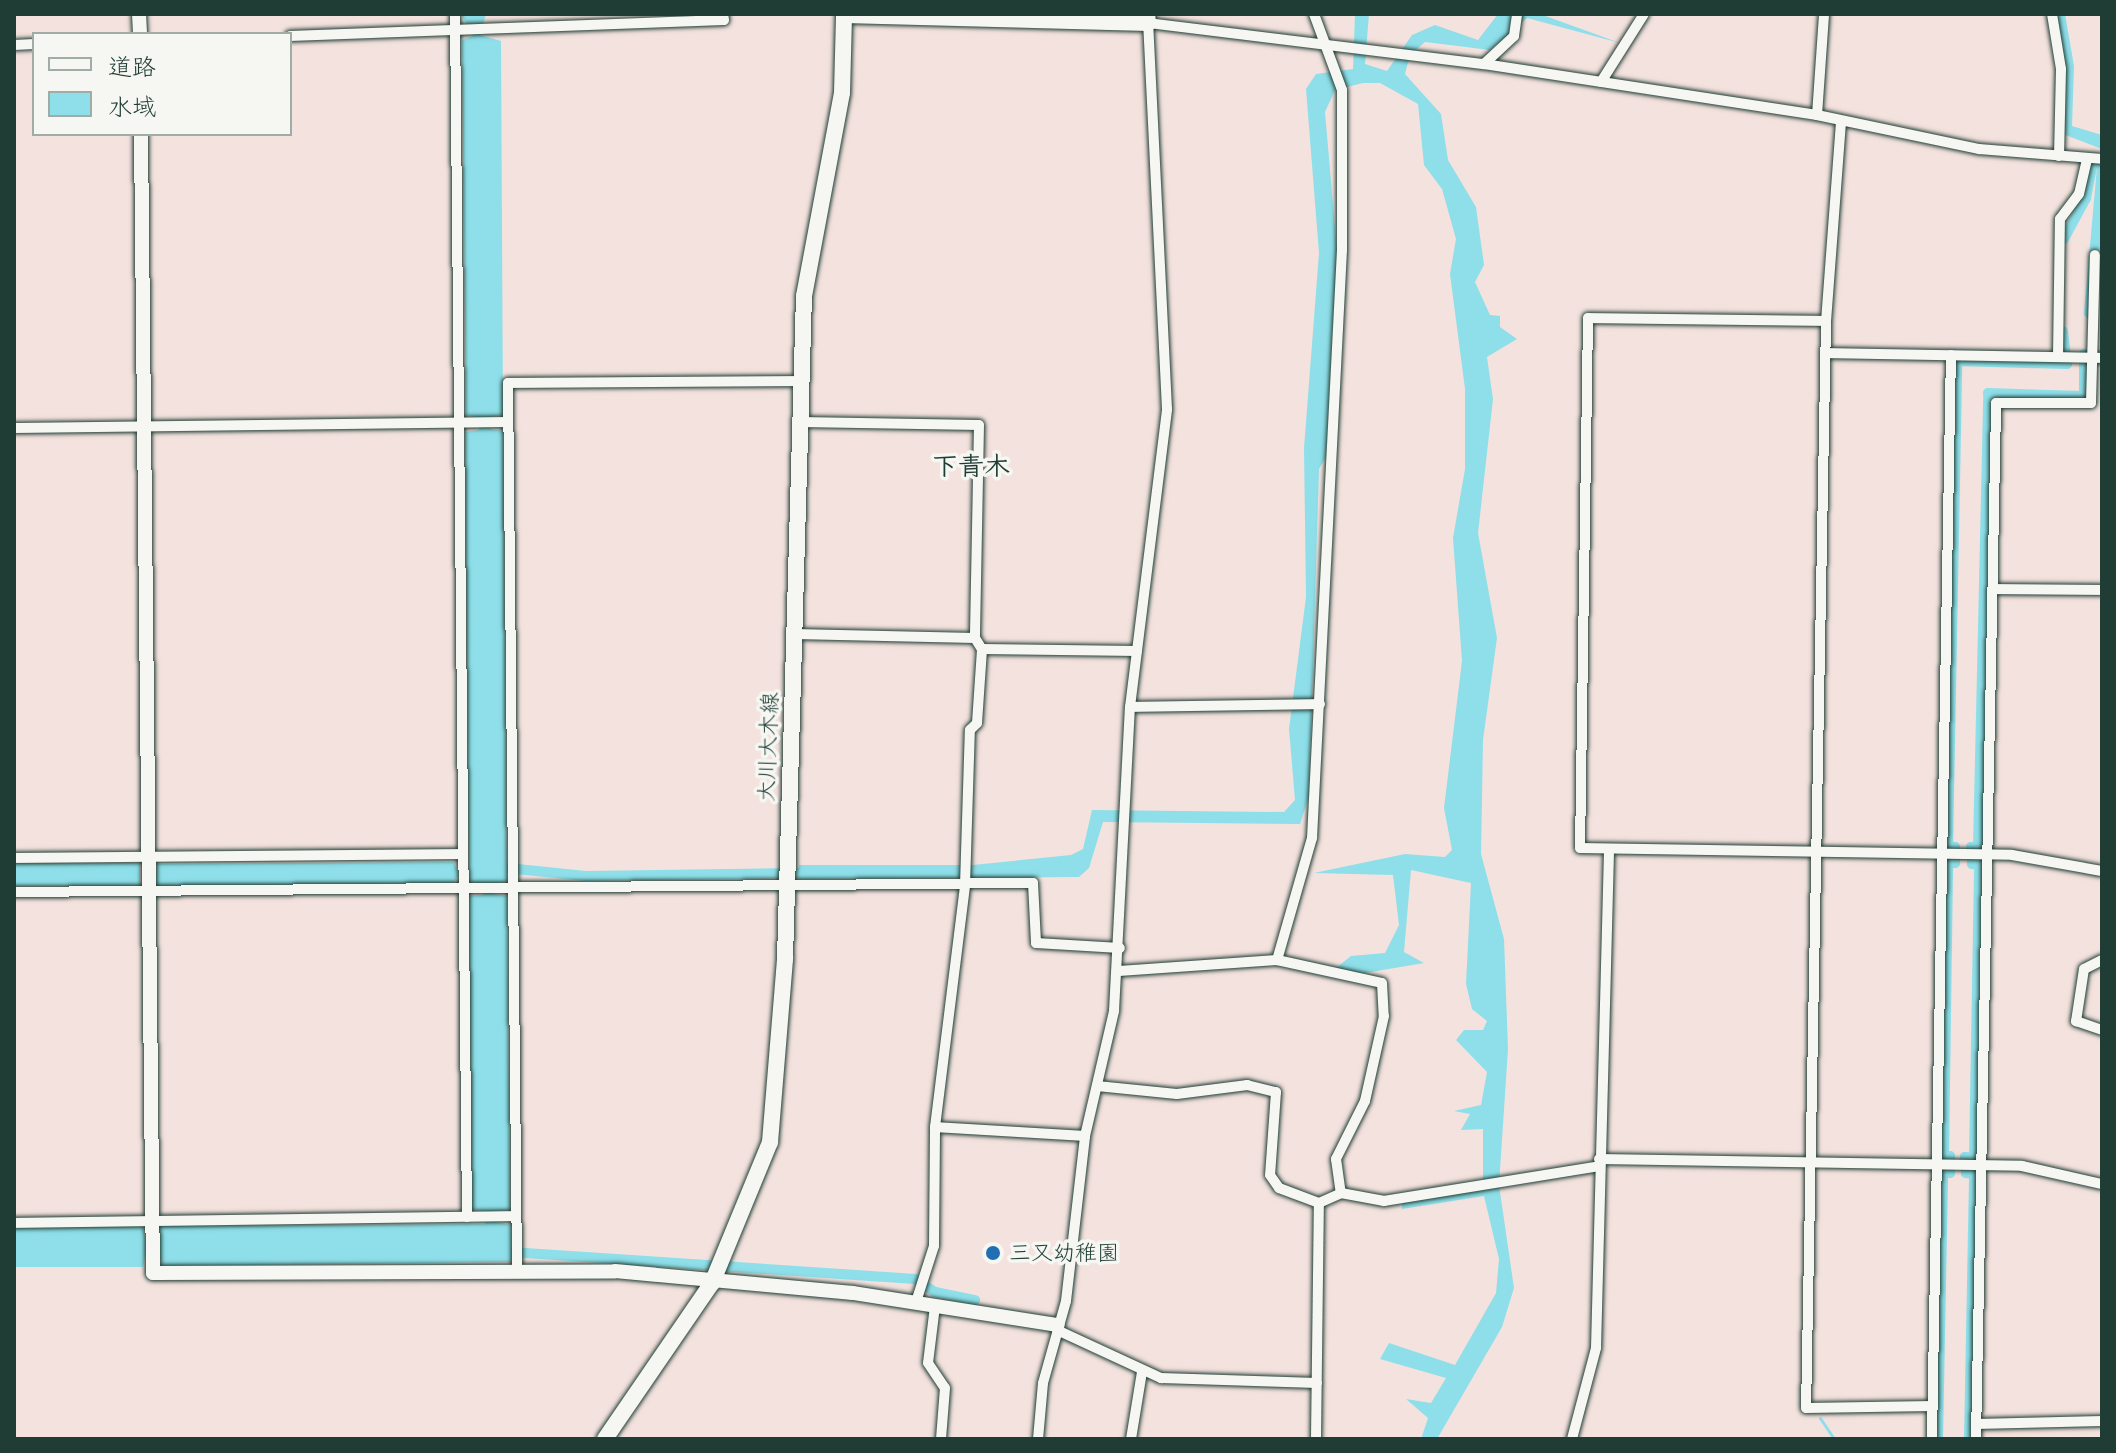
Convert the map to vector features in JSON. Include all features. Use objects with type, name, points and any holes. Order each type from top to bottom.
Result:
[{"type":"main road","name":"大川大木線","points":[[605,1439],[712,1281],[770,1142],[781,1070],[800,381],[808,259],[842,93],[843,14],[1147,19]]},
{"type":"street","points":[[455,14],[459,31],[463,858],[466,888],[469,1217]]},
{"type":"street","points":[[292,36],[724,20],[723,14]]},
{"type":"street","points":[[1277,960],[1312,838],[1342,250],[1342,90],[1327,42],[1314,14]]},
{"type":"street","points":[[1601,82],[1644,14]]},
{"type":"street","points":[[1817,115],[1824,14]]},
{"type":"street","points":[[2052,14],[2061,69],[2059,156]]},
{"type":"street","points":[[1484,64],[1519,18]]},
{"type":"street","points":[[1038,1439],[1058,1328],[1085,1136],[1119,971],[1130,707],[1169,369],[1147,19],[1484,64],[2059,156],[2102,159]]},
{"type":"street","points":[[1841,122],[1826,321],[1806,1408],[1932,1406]]},
{"type":"street","points":[[141,136],[153,1273],[517,1268],[615,1271],[916,1302],[1058,1328],[1142,1372],[1226,1383],[1317,1383]]},
{"type":"street","points":[[2062,357],[2060,219],[2079,194],[2087,159]]},
{"type":"street","points":[[1976,1439],[1996,403],[2091,403],[2095,255]]},
{"type":"street","points":[[1826,321],[1588,318],[1580,848],[1975,855],[2102,871]]},
{"type":"street","points":[[1827,353],[2093,359]]},
{"type":"street","points":[[1932,1439],[1948,854],[1951,355]]},
{"type":"street","points":[[517,1268],[513,1216],[508,383],[800,381]]},
{"type":"street","points":[[14,428],[508,422]]},
{"type":"street","points":[[800,422],[979,425],[975,638],[982,649],[977,723],[970,730],[965,884],[935,1127],[934,1246],[916,1302]]},
{"type":"street","points":[[1993,589],[2102,590]]},
{"type":"street","points":[[794,634],[975,638]]},
{"type":"street","points":[[982,649],[1137,651]]},
{"type":"street","points":[[1130,707],[1318,704]]},
{"type":"street","points":[[1572,1439],[1596,1348],[1609,849]]},
{"type":"street","points":[[14,858],[463,858]]},
{"type":"street","points":[[14,892],[1033,883],[1041,945],[1120,948]]},
{"type":"street","points":[[1119,971],[1277,960],[1374,980],[1385,992],[1362,1111],[1336,1159],[1341,1193]]},
{"type":"street","points":[[2102,960],[2084,969],[2076,1021],[2102,1030]]},
{"type":"street","points":[[1097,1086],[1177,1094],[1247,1085],[1276,1092],[1270,1175],[1279,1188],[1319,1203],[1341,1193],[1384,1201],[1501,1177],[1580,1174],[1599,1163],[1979,1165],[2102,1184]]},
{"type":"street","points":[[935,1127],[1085,1136]]},
{"type":"street","points":[[1316,1439],[1319,1203]]},
{"type":"street","points":[[14,1223],[152,1225],[513,1216]]},
{"type":"street","points":[[935,1306],[928,1363],[945,1388],[941,1439]]},
{"type":"street","points":[[1131,1439],[1142,1372]]},
{"type":"street","points":[[1976,1424],[2102,1421]]},
{"type":"water","points":[[461,14],[486,14],[480,35],[501,41],[503,415],[490,417],[490,429],[503,431],[507,881],[494,884],[494,894],[507,896],[510,1210],[496,1211],[496,1222],[511,1225],[512,1262],[162,1266],[159,1252],[146,1252],[143,1267],[14,1267],[14,1228],[142,1226],[146,1242],[161,1226],[485,1224],[486,1212],[472,1209],[469,896],[483,895],[484,884],[469,882],[465,432],[479,430],[479,418],[466,415],[462,40],[473,36]]},
{"type":"water","points":[[1355,14],[1369,14],[1365,64],[1387,71],[1412,35],[1435,25],[1478,40],[1498,14],[1540,14],[1620,43],[1527,18],[1490,50],[1425,42],[1410,55],[1405,74],[1441,114],[1448,160],[1476,207],[1484,265],[1475,282],[1490,315],[1500,316],[1500,327],[1517,339],[1487,357],[1493,399],[1478,533],[1497,638],[1483,740],[1481,854],[1504,939],[1508,1049],[1499,1185],[1514,1288],[1502,1327],[1437,1439],[1421,1439],[1428,1418],[1406,1399],[1431,1403],[1446,1378],[1380,1359],[1389,1343],[1455,1365],[1496,1293],[1499,1259],[1484,1196],[1402,1209],[1402,1202],[1483,1186],[1483,1129],[1461,1130],[1470,1114],[1454,1111],[1481,1105],[1487,1072],[1456,1040],[1464,1030],[1483,1030],[1487,1021],[1472,1009],[1466,984],[1471,883],[1411,870],[1404,952],[1424,963],[1359,974],[1336,968],[1351,956],[1385,953],[1399,925],[1393,875],[1314,873],[1405,854],[1445,857],[1452,850],[1444,808],[1462,661],[1453,538],[1465,469],[1465,389],[1450,274],[1456,239],[1442,189],[1424,165],[1418,104],[1380,83],[1363,83],[1335,90],[1325,112],[1337,251],[1326,457],[1319,469],[1309,796],[1300,824],[1103,822],[1089,868],[1079,877],[799,879],[799,865],[973,865],[1071,855],[1083,849],[1092,810],[1284,812],[1295,800],[1289,729],[1306,597],[1304,448],[1319,253],[1306,89],[1316,74],[1353,69]]},
{"type":"water","points":[[2056,14],[2065,14],[2074,66],[2072,126],[2102,135],[2102,149],[2063,134]]},
{"type":"water","points":[[454,862],[459,875],[453,883],[155,886],[157,864]]},
{"type":"water","points":[[14,863],[140,863],[140,886],[14,886]]},
{"type":"waterway","points":[[2064,239],[2086,198],[2093,161],[2102,162]]},
{"type":"waterway","points":[[2089,313],[2102,168]]},
{"type":"waterway","points":[[1938,1439],[1943,1172],[1950,1173],[1950,1156],[1944,1157],[1948,863],[1955,863],[1955,847],[1948,846],[1957,361],[2067,364],[2063,331]]},
{"type":"waterway","points":[[1969,1439],[1974,1174],[1966,1173],[1965,1157],[1974,1158],[1979,865],[1972,864],[1971,847],[1978,847],[1988,393],[2084,396],[2084,354]]},
{"type":"waterway","points":[[507,868],[586,876],[810,873]]},
{"type":"waterway","points":[[510,1252],[915,1279],[935,1292],[975,1300]]},
{"type":"waterway","points":[[1820,1418],[1834,1439]]},
{"type":"place","name":"三又幼稚園","points":[[993,1253]]},
{"type":"district","name":"下青木","points":[[971,466]]}]
